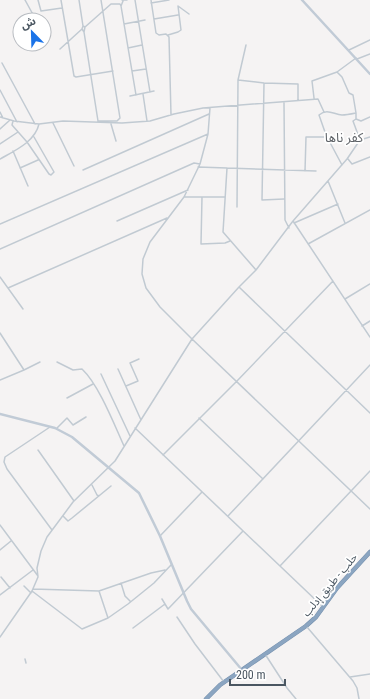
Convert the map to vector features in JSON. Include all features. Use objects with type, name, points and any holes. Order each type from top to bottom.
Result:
[{"type":"highway","name":"حلب - طريق إدلب","points":[[206,699],[224,682],[306,626],[323,608],[337,588],[370,552]]},
{"type":"street","points":[[25,0],[32,12]]},
{"type":"street","points":[[38,0],[41,11],[62,8]]},
{"type":"street","points":[[61,0],[74,76],[113,71]]},
{"type":"street","points":[[79,0],[98,122]]},
{"type":"street","points":[[98,122],[117,120],[120,118],[101,0]]},
{"type":"street","points":[[127,0],[123,0],[121,6],[136,95]]},
{"type":"street","points":[[135,0],[150,92]]},
{"type":"street","points":[[151,0],[156,34],[168,35],[180,31],[178,6],[189,14]]},
{"type":"street","points":[[151,3],[169,0]]},
{"type":"street","points":[[302,0],[357,58],[370,74]]},
{"type":"street","points":[[60,49],[111,4],[120,4],[121,6]]},
{"type":"street","points":[[154,19],[179,15]]},
{"type":"street","points":[[124,24],[145,20]]},
{"type":"street","points":[[168,35],[171,115]]},
{"type":"street","points":[[349,50],[370,40]]},
{"type":"street","points":[[128,48],[143,45]]},
{"type":"street","points":[[237,207],[238,80],[246,45]]},
{"type":"street","points":[[314,99],[312,81],[337,72],[357,58],[370,54]]},
{"type":"street","points":[[2,63],[35,124]]},
{"type":"street","points":[[132,71],[146,68]]},
{"type":"street","points":[[337,72],[342,77],[349,93],[353,95],[356,113],[356,119],[353,121],[360,140]]},
{"type":"street","points":[[238,80],[264,83],[298,84],[298,100]]},
{"type":"street","points":[[264,83],[262,200],[284,200]]},
{"type":"street","points":[[0,90],[17,122]]},
{"type":"street","points":[[130,96],[154,92]]},
{"type":"street","points":[[143,94],[147,121]]},
{"type":"street","points":[[0,112],[1,118],[11,121],[35,124],[66,121],[111,124],[147,121],[203,108],[318,99],[320,100],[324,112]]},
{"type":"street","points":[[284,102],[284,200],[285,220],[289,228]]},
{"type":"street","points":[[210,108],[208,134],[199,166],[184,197],[150,242],[143,259],[142,274],[146,288],[160,307],[192,339],[370,509]]},
{"type":"street","points":[[342,165],[327,137],[319,115],[330,111],[341,115],[356,113]]},
{"type":"street","points":[[83,170],[210,114]]},
{"type":"street","points":[[356,119],[361,121],[370,117]]},
{"type":"street","points":[[0,129],[11,121]]},
{"type":"street","points":[[11,121],[50,175],[53,173],[34,137]]},
{"type":"street","points":[[53,123],[74,166]]},
{"type":"street","points":[[0,159],[34,137],[39,124]]},
{"type":"street","points":[[111,124],[116,141]]},
{"type":"street","points":[[0,144],[18,132]]},
{"type":"street","points":[[0,224],[208,134]]},
{"type":"street","points":[[305,171],[306,136],[327,137]]},
{"type":"street","points":[[0,637],[33,590],[38,577],[37,568],[41,551],[47,537],[74,500],[109,468],[192,339],[256,270],[347,159],[360,140],[370,137]]},
{"type":"street","points":[[13,151],[28,186]]},
{"type":"street","points":[[347,159],[352,164],[370,157]]},
{"type":"street","points":[[20,168],[39,160]]},
{"type":"street","points":[[0,249],[194,164],[199,166],[238,169],[316,171]]},
{"type":"street","points":[[226,168],[223,232],[256,270]]},
{"type":"street","points":[[328,181],[346,224]]},
{"type":"street","points":[[117,221],[188,190]]},
{"type":"street","points":[[184,197],[225,197]]},
{"type":"street","points":[[202,198],[201,244],[225,243],[231,241]]},
{"type":"street","points":[[294,222],[338,204]]},
{"type":"street","points":[[308,244],[370,210]]},
{"type":"street","points":[[8,288],[168,218]]},
{"type":"street","points":[[294,222],[370,337]]},
{"type":"street","points":[[0,277],[23,309]]},
{"type":"street","points":[[163,455],[236,382],[333,281]]},
{"type":"street","points":[[345,299],[370,284]]},
{"type":"street","points":[[239,287],[370,413]]},
{"type":"street","points":[[362,326],[370,321]]},
{"type":"street","points":[[0,333],[24,370]]},
{"type":"street","points":[[126,386],[138,380],[130,363],[139,359]]},
{"type":"street","points":[[0,380],[40,362]]},
{"type":"street","points":[[56,362],[73,370],[82,370],[89,376],[124,446]]},
{"type":"street","points":[[228,516],[370,365]]},
{"type":"street","points":[[118,369],[141,420]]},
{"type":"street","points":[[101,374],[130,436]]},
{"type":"street","points":[[67,398],[93,384]]},
{"type":"street","points":[[0,414],[57,428],[72,437],[139,493],[160,536],[191,609],[242,670]]},
{"type":"street","points":[[57,428],[67,418],[73,426],[86,417]]},
{"type":"street","points":[[199,418],[263,479]]},
{"type":"street","points":[[51,426],[5,457],[4,462],[52,530]]},
{"type":"street","points":[[135,428],[323,608]]},
{"type":"street","points":[[38,450],[74,500]]},
{"type":"street","points":[[280,566],[370,471]]},
{"type":"street","points":[[92,484],[97,495],[99,496]]},
{"type":"street","points":[[62,516],[68,520],[111,486]]},
{"type":"street","points":[[160,536],[202,492]]},
{"type":"street","points":[[0,525],[38,577]]},
{"type":"street","points":[[162,599],[168,609],[243,532]]},
{"type":"street","points":[[0,550],[11,541]]},
{"type":"street","points":[[33,590],[82,629],[108,618],[130,602],[154,582],[172,563]]},
{"type":"street","points":[[0,595],[34,570]]},
{"type":"street","points":[[33,590],[99,591],[151,573],[165,570]]},
{"type":"street","points":[[2,577],[10,588]]},
{"type":"street","points":[[121,584],[125,596],[130,602]]},
{"type":"street","points":[[24,586],[30,593]]},
{"type":"street","points":[[99,591],[108,618]]},
{"type":"street","points":[[134,628],[166,605]]},
{"type":"street","points":[[177,617],[195,644],[224,682]]},
{"type":"street","points":[[306,626],[350,677],[357,688],[359,699]]},
{"type":"street","points":[[265,654],[296,699]]},
{"type":"street","points":[[25,659],[26,663]]},
{"type":"street","points":[[350,677],[370,674]]},
{"type":"district","name":"كفر ناها","points":[[344,137]]}]
